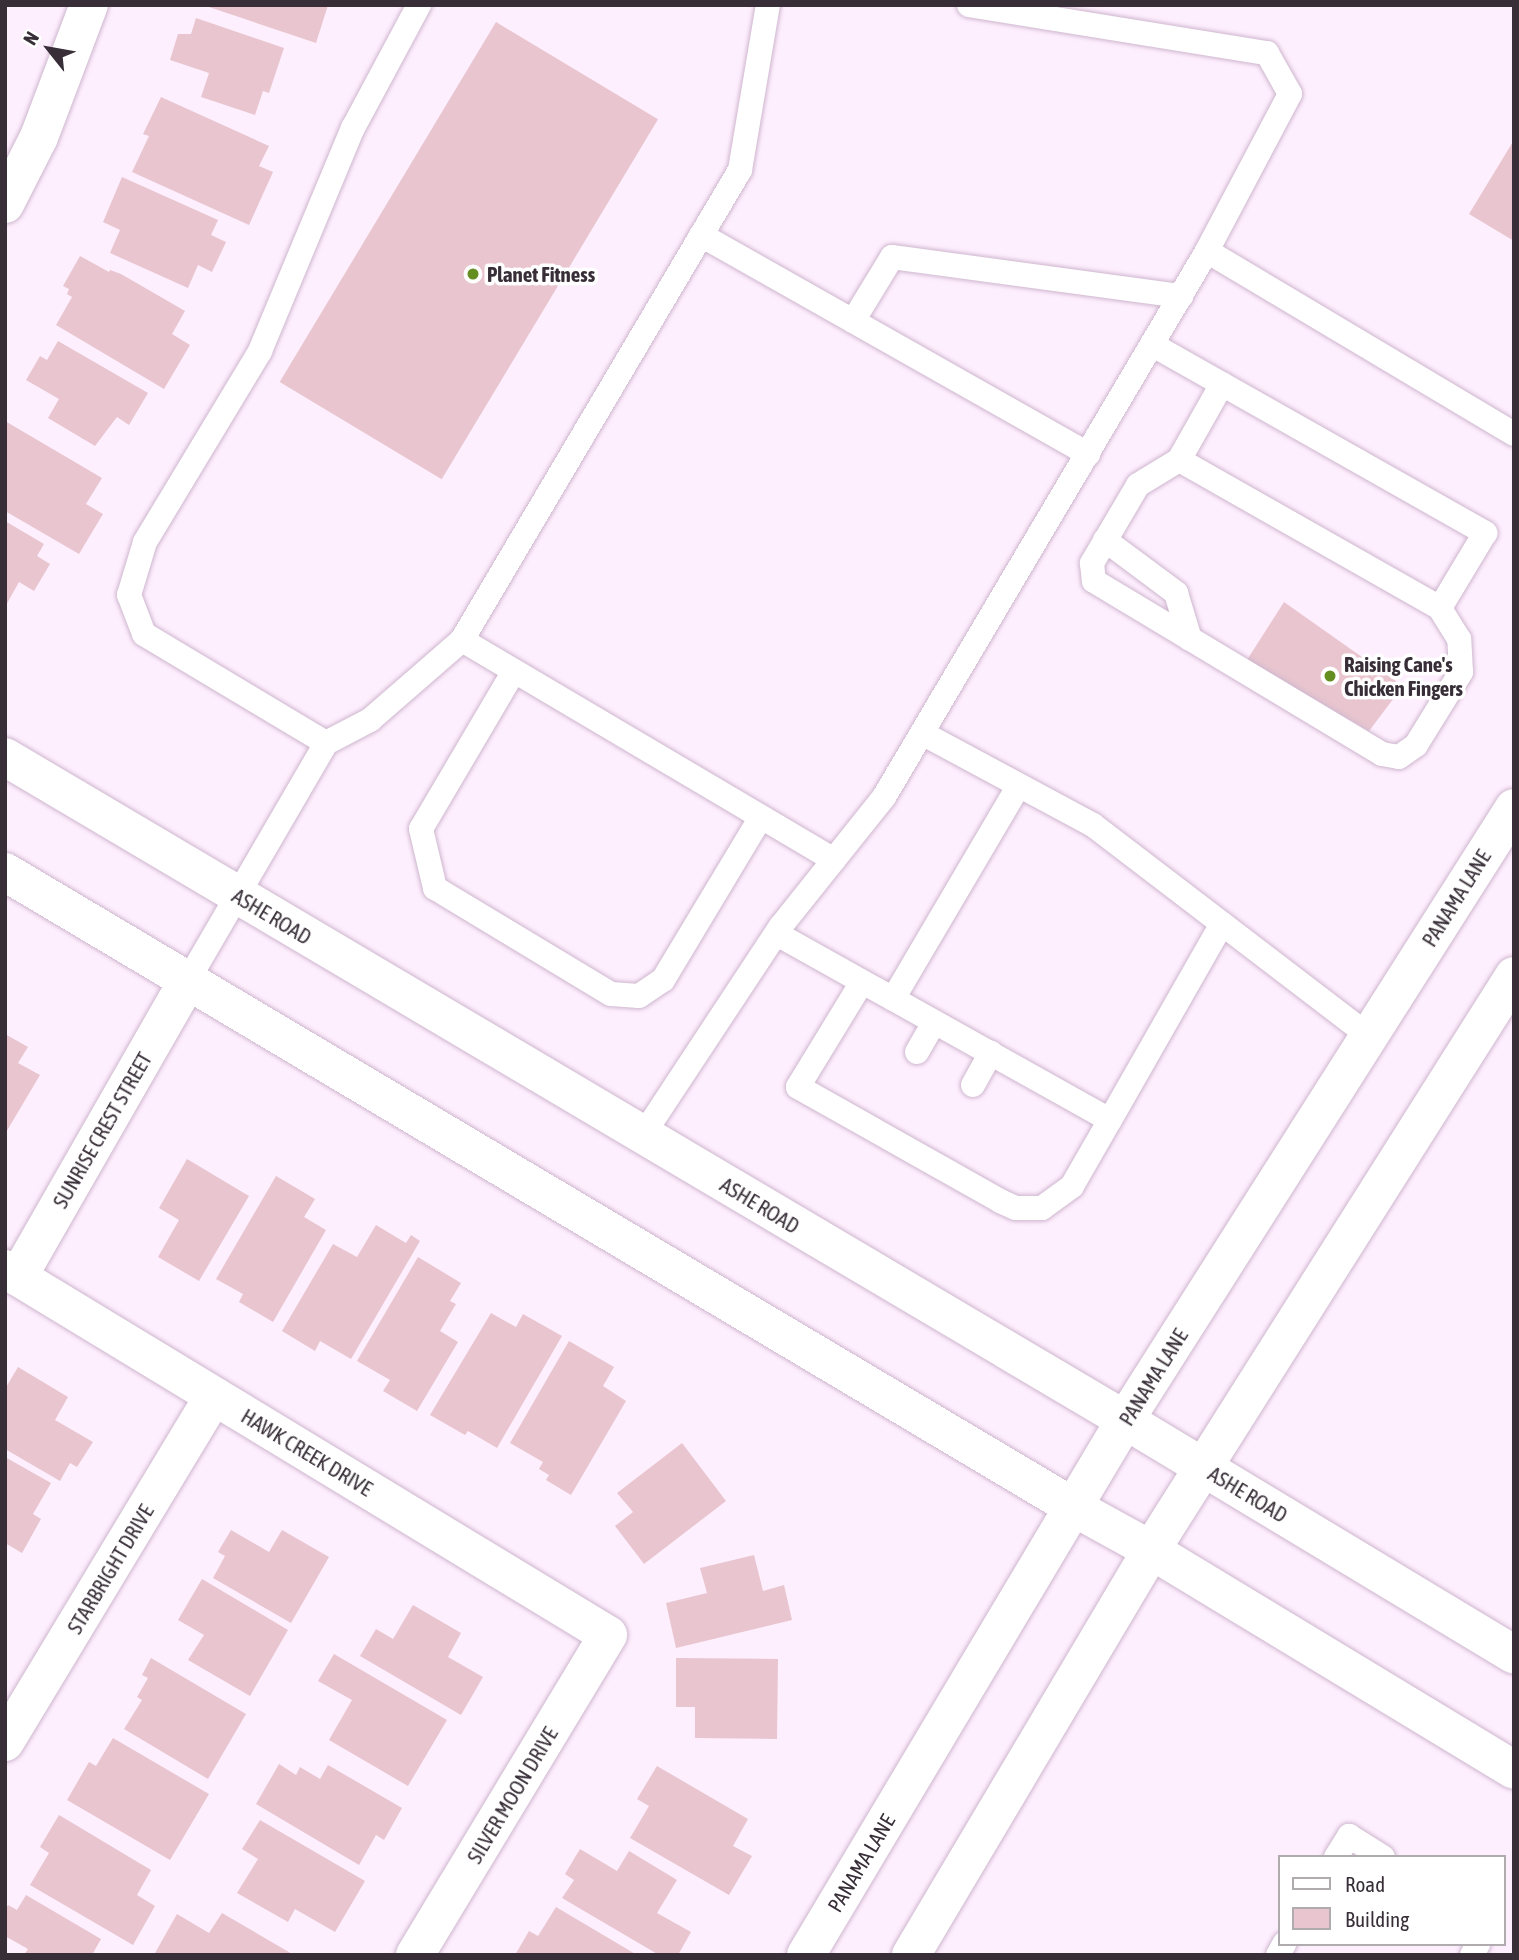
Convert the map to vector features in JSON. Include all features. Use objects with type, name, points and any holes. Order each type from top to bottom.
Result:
[{"type":"street","points":[[5,204],[39,137],[89,5]]},
{"type":"street","name":"ASHE ROAD","points":[[5,757],[1125,1420],[1514,1655]]},
{"type":"street","name":"PANAMA LANE","points":[[806,1955],[1125,1420],[1514,808]]},
{"type":"street","points":[[5,872],[1074,1508],[1151,1550],[1514,1770]]},
{"type":"street","points":[[911,1955],[1151,1550],[1514,976]]},
{"type":"street","name":"SUNRISE CREST STREET","points":[[12,1273],[187,982]]},
{"type":"street","name":"HAWK CREEK DRIVE","points":[[12,1273],[608,1635]]},
{"type":"street","name":"STARBRIGHT DRIVE","points":[[5,1742],[214,1396]]},
{"type":"street","name":"SILVER MOON DRIVE","points":[[415,1955],[608,1635]]},
{"type":"lane","points":[[326,743],[144,634],[129,595],[145,542],[260,351],[353,128],[419,5]]},
{"type":"lane","points":[[187,982],[326,743],[370,720],[462,640],[740,170],[768,5]]},
{"type":"lane","points":[[643,1135],[777,934],[884,797],[1153,345],[1207,251],[1290,94],[1267,53],[969,5]]},
{"type":"lane","points":[[701,235],[1088,454]]},
{"type":"lane","points":[[1207,251],[1514,434]]},
{"type":"lane","points":[[853,321],[892,257],[1181,296]]},
{"type":"lane","points":[[1153,345],[1485,533],[1440,608]]},
{"type":"lane","points":[[1179,460],[1440,608],[1459,639],[1461,673],[1416,745],[1399,757],[1382,754],[1094,581],[1092,563],[1138,485],[1179,460],[1222,384]]},
{"type":"lane","points":[[1105,540],[1176,593],[1190,639]]},
{"type":"lane","points":[[462,640],[834,860]]},
{"type":"lane","points":[[514,671],[421,829],[435,888],[611,994],[639,996],[663,980],[761,817]]},
{"type":"lane","points":[[922,733],[1093,825],[1369,1036]]},
{"type":"lane","points":[[893,999],[1019,785]]},
{"type":"lane","points":[[862,982],[798,1087],[877,1120],[933,1154],[1000,1201],[1016,1208],[1041,1208],[1072,1186],[1222,924]]},
{"type":"lane","points":[[777,934],[1110,1120]]},
{"type":"lane","points":[[917,1052],[934,1022]]},
{"type":"lane","points":[[973,1085],[991,1053]]},
{"type":"lane","points":[[1337,1855],[1349,1836],[1380,1855]]},
{"type":"building","points":[[203,5],[328,5],[316,43]]},
{"type":"building","points":[[196,18],[284,48],[269,93],[263,91],[255,115],[201,97],[209,73],[170,60],[178,34],[191,34]]},
{"type":"building","points":[[496,22],[658,119],[442,479],[280,382]]},
{"type":"building","points":[[161,97],[269,146],[259,166],[273,172],[249,225],[132,172],[149,136],[143,134]]},
{"type":"building","points":[[1514,140],[1514,241],[1469,214]]},
{"type":"building","points":[[122,177],[218,220],[211,235],[226,242],[212,272],[198,265],[188,288],[110,253],[120,230],[103,222]]},
{"type":"building","points":[[80,256],[109,272],[110,270],[121,274],[185,311],[172,334],[190,345],[164,389],[56,325],[72,297],[67,294],[69,289],[63,286]]},
{"type":"building","points":[[58,341],[148,393],[129,425],[117,417],[95,446],[48,418],[59,399],[26,380],[40,356],[47,360]]},
{"type":"building","points":[[5,421],[102,478],[86,504],[103,514],[79,554],[5,511]]},
{"type":"building","points":[[5,521],[44,544],[37,556],[50,564],[34,591],[19,582],[5,607]]},
{"type":"building","points":[[1284,602],[1403,686],[1369,731],[1247,660]]},
{"type":"building","points":[[5,1034],[28,1047],[18,1063],[40,1075],[5,1134]]},
{"type":"building","points":[[187,1159],[249,1196],[199,1281],[158,1257],[179,1220],[159,1208]]},
{"type":"building","points":[[276,1176],[315,1199],[304,1217],[326,1230],[273,1322],[239,1302],[243,1294],[216,1279]]},
{"type":"building","points":[[376,1225],[406,1243],[411,1235],[420,1241],[351,1359],[320,1341],[315,1351],[282,1331],[333,1244],[357,1257]]},
{"type":"building","points":[[418,1257],[461,1283],[450,1301],[456,1304],[440,1331],[458,1342],[417,1411],[383,1391],[390,1380],[357,1361]]},
{"type":"building","points":[[491,1313],[516,1327],[523,1314],[562,1336],[497,1448],[468,1431],[465,1435],[430,1415]]},
{"type":"building","points":[[569,1341],[614,1367],[603,1386],[626,1401],[571,1495],[546,1480],[549,1475],[539,1469],[543,1462],[510,1443]]},
{"type":"building","points":[[18,1367],[68,1397],[55,1420],[93,1442],[77,1467],[70,1463],[60,1481],[5,1449],[5,1389]]},
{"type":"building","points":[[682,1443],[726,1501],[644,1564],[615,1526],[633,1512],[617,1493]]},
{"type":"building","points":[[5,1457],[51,1483],[33,1514],[41,1519],[22,1553],[5,1543]]},
{"type":"building","points":[[231,1530],[269,1552],[282,1530],[329,1557],[291,1623],[213,1578],[225,1556],[218,1552]]},
{"type":"building","points":[[754,1555],[763,1591],[784,1585],[792,1620],[676,1648],[666,1603],[707,1593],[700,1568]]},
{"type":"building","points":[[202,1579],[288,1630],[250,1696],[188,1660],[204,1635],[178,1620]]},
{"type":"building","points":[[413,1605],[461,1633],[448,1657],[483,1677],[461,1715],[360,1656],[376,1629],[393,1639]]},
{"type":"building","points":[[334,1654],[447,1720],[408,1786],[329,1740],[352,1700],[318,1681]]},
{"type":"building","points":[[151,1658],[246,1714],[208,1779],[124,1729],[142,1700],[137,1697],[148,1678],[142,1675]]},
{"type":"building","points":[[676,1658],[778,1659],[777,1739],[695,1738],[695,1707],[676,1707]]},
{"type":"building","points":[[113,1738],[209,1794],[170,1860],[67,1800],[89,1762],[96,1766]]},
{"type":"building","points":[[279,1764],[296,1775],[300,1767],[320,1779],[328,1765],[402,1808],[384,1840],[376,1835],[359,1865],[256,1804]]},
{"type":"building","points":[[657,1766],[748,1819],[733,1846],[752,1856],[729,1895],[630,1838],[649,1806],[637,1799]]},
{"type":"building","points":[[59,1815],[151,1870],[137,1895],[155,1906],[133,1945],[30,1885],[49,1853],[40,1847]]},
{"type":"building","points":[[260,1820],[365,1881],[335,1932],[295,1909],[288,1922],[237,1893],[258,1859],[242,1849]]},
{"type":"building","points":[[580,1849],[617,1871],[629,1851],[677,1880],[657,1913],[691,1932],[678,1955],[659,1955],[562,1898],[574,1880],[565,1874]]},
{"type":"building","points":[[26,1895],[101,1939],[92,1955],[24,1955],[28,1949],[5,1936],[5,1910],[8,1905],[17,1910]]},
{"type":"building","points":[[556,1907],[637,1955],[515,1955],[529,1931],[538,1936]]},
{"type":"building","points":[[222,1913],[294,1955],[155,1953],[177,1914],[209,1933]]},
{"type":"place","name":"Planet Fitness","points":[[473,274]]},
{"type":"place","name":"Raising Cane's Chicken Fingers","points":[[1330,676]]}]
